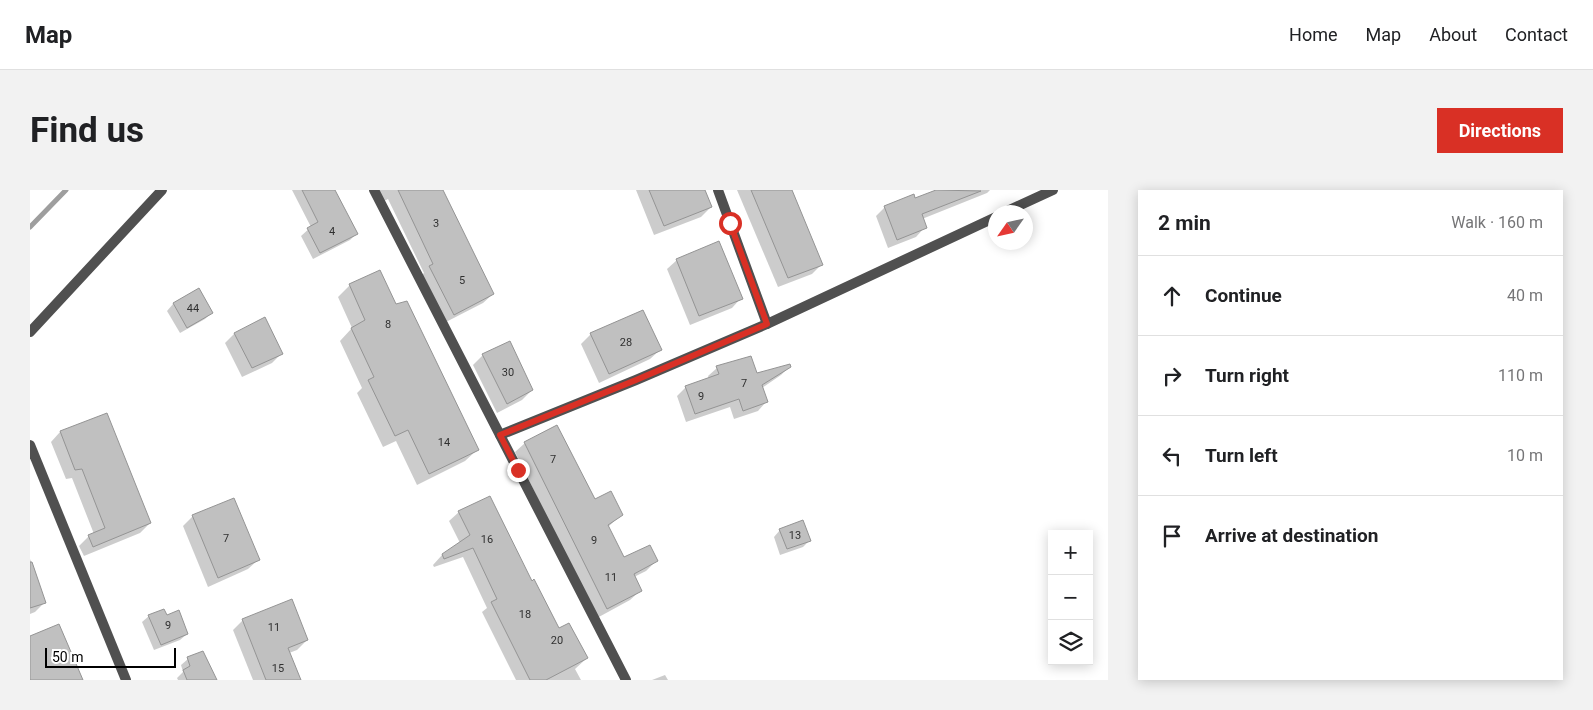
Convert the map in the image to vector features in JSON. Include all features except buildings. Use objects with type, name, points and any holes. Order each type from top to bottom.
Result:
[{"type":"street","points":[[30,332],[162,190]]},
{"type":"street","points":[[374,190],[626,680]]},
{"type":"street","points":[[718,190],[767,324]]},
{"type":"street","points":[[1020,205],[1053,190]]},
{"type":"street","points":[[500,435],[767,324],[988,221]]},
{"type":"street","points":[[30,445],[126,680]]},
{"type":"waterway","points":[[30,227],[66,190]]},
{"type":"route","points":[[518,470],[500,435],[767,324],[730,223]]}]
